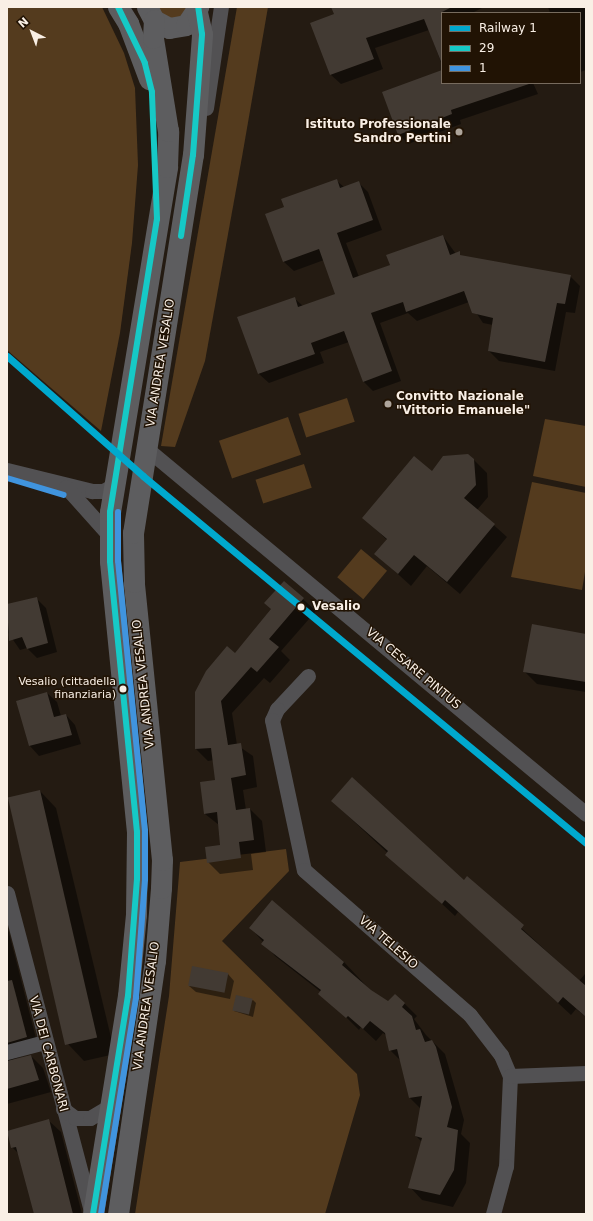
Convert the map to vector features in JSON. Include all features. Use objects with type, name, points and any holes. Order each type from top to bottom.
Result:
[{"type":"main road","name":"VIA ANDREA VESALIO","points":[[118,7],[145,63],[152,92],[157,219]]},
{"type":"main road","name":"VIA ANDREA VESALIO","points":[[118,1214],[155,961],[162,860],[132,549],[193,155],[202,34],[198,10]]},
{"type":"main road","points":[[150,14],[161,26],[178,27],[198,10]]},
{"type":"main road","name":"VIA ANDREA VESALIO","points":[[93,1214],[130,981],[136,914],[137,847],[110,536],[114,486],[157,219],[167,167],[168,131],[150,14]]},
{"type":"street","name":"VIA ANDREA VESALIO","points":[[193,155],[200,142],[221,7]]},
{"type":"street","name":"VIA CESARE PINTUS","points":[[147,449],[586,814]]},
{"type":"street","points":[[7,470],[66,487],[103,491],[114,486]]},
{"type":"street","points":[[66,487],[110,536]]},
{"type":"street","name":"VIA TELESIO","points":[[308,676],[277,709],[272,720],[304,870],[470,1015],[501,1055],[510,1076],[506,1166],[493,1214]]},
{"type":"street","name":"VIA DEI CARBONARI","points":[[7,893],[44,1042],[93,1214]]},
{"type":"street","points":[[7,1052],[44,1042]]},
{"type":"street","points":[[510,1076],[586,1073]]},
{"type":"street","points":[[63,1109],[75,1118],[90,1118],[110,1106]]},
{"type":"shaded area","points":[[7,7],[102,7],[124,53],[135,88],[138,165],[132,243],[120,333],[101,431],[7,350]]},
{"type":"shaded area","points":[[147,7],[198,7],[186,25]]},
{"type":"shaded area","points":[[237,7],[268,7],[205,361],[175,447],[161,446]]},
{"type":"shaded area","points":[[347,398],[355,422],[306,438],[298,414]]},
{"type":"shaded area","points":[[288,417],[301,455],[232,479],[219,441]]},
{"type":"shaded area","points":[[545,419],[586,426],[586,487],[533,476]]},
{"type":"shaded area","points":[[304,464],[312,488],[263,504],[255,480]]},
{"type":"shaded area","points":[[532,482],[586,493],[586,566],[582,590],[511,577]]},
{"type":"shaded area","points":[[361,549],[387,571],[363,599],[337,577]]},
{"type":"shaded area","points":[[286,849],[289,871],[222,941],[357,1074],[360,1095],[325,1214],[135,1214],[169,996],[180,862]]},
{"type":"building","points":[[331,7],[452,7],[441,12],[441,62],[424,19],[366,38],[374,59],[330,75],[310,23],[334,14]]},
{"type":"building","points":[[441,70],[441,84],[529,84],[451,110],[452,114],[398,135],[382,92]]},
{"type":"building","points":[[337,179],[340,188],[359,181],[373,220],[337,233],[353,278],[390,265],[386,255],[443,235],[450,255],[460,251],[460,255],[571,275],[565,304],[557,303],[545,362],[488,351],[493,318],[472,313],[464,291],[406,312],[403,302],[371,313],[392,371],[363,382],[344,331],[311,343],[315,354],[258,374],[237,317],[295,297],[298,307],[335,294],[319,249],[283,262],[265,214],[284,207],[281,199]]},
{"type":"building","points":[[468,454],[474,459],[476,485],[464,498],[495,524],[447,582],[414,555],[398,574],[374,554],[387,539],[362,518],[414,456],[432,471],[443,456]]},
{"type":"building","points":[[284,581],[304,598],[269,639],[279,647],[257,672],[251,667],[221,701],[228,745],[241,743],[246,775],[231,778],[236,810],[250,808],[254,840],[239,842],[241,858],[207,863],[205,847],[220,845],[217,812],[204,814],[200,782],[215,780],[211,748],[195,749],[195,692],[206,671],[227,646],[235,653],[271,609],[264,603]]},
{"type":"building","points":[[37,597],[48,643],[27,649],[22,637],[9,641],[7,604]]},
{"type":"building","points":[[532,624],[586,634],[586,682],[523,672]]},
{"type":"building","points":[[47,692],[54,717],[66,714],[72,735],[29,746],[16,701]]},
{"type":"building","points":[[352,777],[464,880],[467,876],[524,925],[521,929],[586,986],[586,1017],[563,997],[558,1003],[445,900],[442,904],[385,855],[388,851],[331,801]]},
{"type":"building","points":[[40,790],[97,1037],[65,1045],[8,797]]},
{"type":"building","points":[[272,900],[344,962],[342,965],[371,990],[388,1001],[395,994],[405,1003],[402,1007],[412,1016],[416,1030],[420,1029],[425,1042],[432,1040],[436,1047],[452,1107],[447,1127],[458,1130],[454,1170],[440,1195],[408,1188],[422,1138],[415,1136],[422,1096],[409,1098],[397,1049],[389,1051],[385,1033],[370,1021],[363,1029],[348,1016],[346,1018],[318,994],[321,990],[261,944],[264,940],[249,928]]},
{"type":"building","points":[[192,966],[228,973],[225,993],[188,986]]},
{"type":"building","points":[[12,980],[27,1037],[7,1043],[7,981]]},
{"type":"building","points":[[236,995],[253,999],[249,1014],[232,1011]]},
{"type":"building","points":[[31,1055],[39,1080],[7,1089],[7,1061]]},
{"type":"building","points":[[49,1119],[73,1214],[34,1214],[16,1147],[11,1148],[7,1131]]},
{"type":"rail line","name":"1","points":[[7,356],[143,476],[586,843]]},
{"type":"transit line","name":"29","points":[[93,1214],[128,996],[137,879],[137,832],[110,561],[110,512],[157,219],[152,92],[145,63],[118,7]]},
{"type":"transit line","name":"29","points":[[181,236],[193,155],[202,34],[198,7]]},
{"type":"transit line","name":"1","points":[[7,478],[64,495]]},
{"type":"transit line","name":"1","points":[[101,1214],[136,997],[145,879],[145,831],[118,561],[118,512]]},
{"type":"place","name":"Istituto Professionale Sandro Pertini","points":[[459,132]]},
{"type":"place","name":"Convitto Nazionale \"Vittorio Emanuele\"","points":[[388,404]]},
{"type":"place","name":"Vesalio","points":[[301,607]]},
{"type":"place","name":"Vesalio (cittadella finanziaria)","points":[[123,689]]}]
